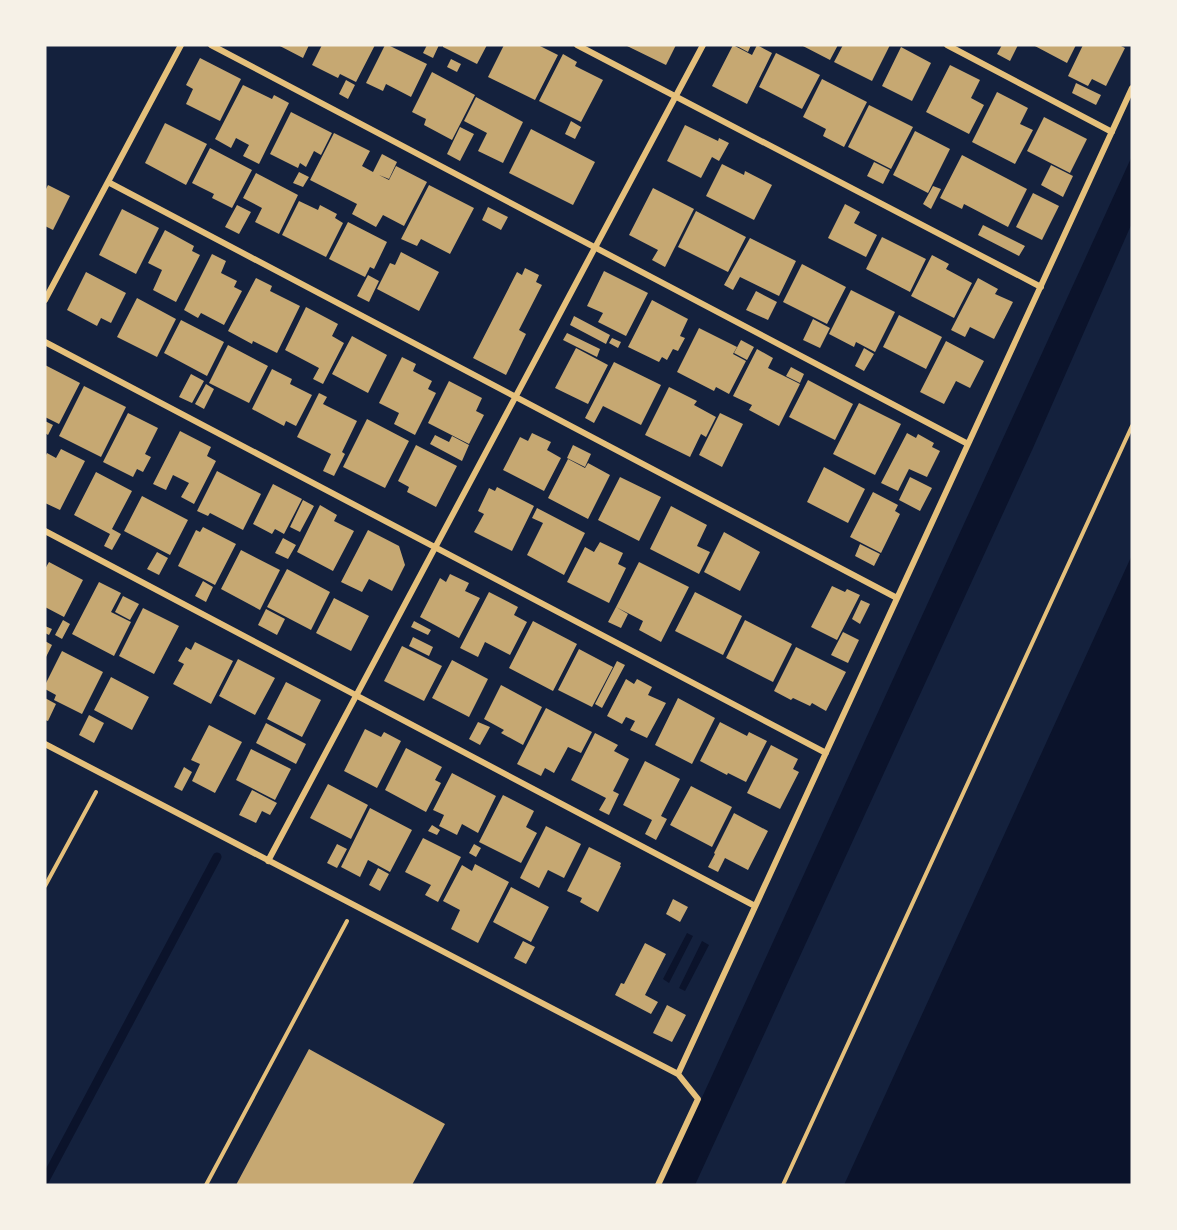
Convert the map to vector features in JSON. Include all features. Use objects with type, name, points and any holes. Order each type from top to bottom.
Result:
[{"type":"street","points":[[45,300],[181,45]]},
{"type":"street","points":[[211,45],[968,444]]},
{"type":"street","points":[[577,45],[1041,287]]},
{"type":"street","points":[[268,861],[703,45]]},
{"type":"street","points":[[947,45],[1112,132]]},
{"type":"street","points":[[678,1074],[1132,88]]},
{"type":"street","points":[[108,182],[897,598]]},
{"type":"street","points":[[45,342],[826,753]]},
{"type":"street","points":[[45,531],[755,906]]},
{"type":"street","points":[[45,744],[678,1074],[698,1100],[658,1185]]},
{"type":"path","points":[[783,1185],[1132,426]]},
{"type":"path","points":[[45,886],[105,775]]},
{"type":"path","points":[[206,1185],[356,906]]},
{"type":"water","points":[[1132,156],[1132,223],[1033,448],[695,1185],[662,1185]]},
{"type":"water","points":[[1132,555],[1132,1185],[844,1185]]},
{"type":"water","points":[[687,933],[693,936],[669,983],[663,979]]},
{"type":"water","points":[[702,941],[709,945],[685,991],[679,988]]},
{"type":"building","points":[[278,45],[309,45],[303,58]]},
{"type":"building","points":[[322,45],[375,45],[356,82],[340,74],[338,78],[312,65]]},
{"type":"building","points":[[385,45],[427,64],[411,97],[386,84],[383,91],[366,83]]},
{"type":"building","points":[[427,45],[439,45],[433,58],[423,53]]},
{"type":"building","points":[[443,45],[487,45],[477,64]]},
{"type":"building","points":[[504,45],[538,45],[558,55],[535,100],[488,77]]},
{"type":"building","points":[[625,45],[676,45],[666,65]]},
{"type":"building","points":[[733,45],[752,55],[757,45],[772,53],[747,104],[712,86]]},
{"type":"building","points":[[735,45],[751,45],[748,52]]},
{"type":"building","points":[[801,45],[838,45],[830,60]]},
{"type":"building","points":[[843,45],[890,45],[872,81],[834,62]]},
{"type":"building","points":[[1002,45],[1018,45],[1010,61],[997,54]]},
{"type":"building","points":[[1033,45],[1076,45],[1067,63]]},
{"type":"building","points":[[1083,45],[1119,45],[1125,48],[1106,86],[1092,79],[1088,86],[1068,76]]},
{"type":"building","points":[[901,47],[931,63],[912,101],[882,86]]},
{"type":"building","points":[[776,53],[820,75],[802,109],[759,87]]},
{"type":"building","points":[[563,54],[577,62],[575,66],[603,80],[581,122],[539,101]]},
{"type":"building","points":[[200,58],[241,79],[220,121],[186,104],[193,89],[186,85]]},
{"type":"building","points":[[451,59],[461,64],[457,72],[447,67]]},
{"type":"building","points":[[950,65],[980,80],[971,98],[984,105],[969,134],[926,112]]},
{"type":"building","points":[[432,72],[475,95],[452,140],[424,125],[426,119],[412,112]]},
{"type":"building","points":[[822,79],[867,102],[844,147],[823,136],[826,129],[803,117]]},
{"type":"building","points":[[346,80],[355,85],[348,99],[339,94]]},
{"type":"building","points":[[1076,83],[1101,95],[1096,105],[1072,93]]},
{"type":"building","points":[[243,85],[272,99],[274,95],[289,103],[259,164],[243,156],[249,145],[236,138],[231,148],[215,139]]},
{"type":"building","points":[[997,92],[1028,108],[1020,124],[1033,130],[1015,164],[972,142]]},
{"type":"building","points":[[476,97],[523,122],[503,163],[478,151],[487,133],[464,121]]},
{"type":"building","points":[[869,105],[913,127],[891,169],[848,147]]},
{"type":"building","points":[[291,112],[332,133],[321,155],[314,151],[306,167],[300,163],[298,168],[270,154]]},
{"type":"building","points":[[1044,117],[1087,139],[1070,173],[1027,151]]},
{"type":"building","points":[[571,121],[581,127],[575,139],[565,134]]},
{"type":"building","points":[[165,123],[207,144],[186,185],[145,163]]},
{"type":"building","points":[[685,125],[718,141],[719,138],[729,143],[719,161],[712,157],[701,178],[667,161]]},
{"type":"building","points":[[460,127],[474,134],[460,161],[447,154]]},
{"type":"building","points":[[531,129],[595,162],[573,205],[509,173]]},
{"type":"building","points":[[915,131],[950,149],[928,193],[893,175]]},
{"type":"building","points":[[334,133],[370,151],[362,166],[373,172],[382,154],[397,162],[389,179],[379,175],[389,180],[396,166],[427,182],[404,226],[383,215],[376,227],[352,214],[357,204],[310,180]]},
{"type":"building","points":[[210,148],[252,170],[232,208],[212,198],[214,194],[192,183]]},
{"type":"building","points":[[962,155],[1027,189],[1008,227],[964,204],[962,209],[940,198]]},
{"type":"building","points":[[874,162],[890,170],[883,184],[867,176]]},
{"type":"building","points":[[722,164],[744,175],[745,171],[772,185],[754,220],[706,196]]},
{"type":"building","points":[[1051,165],[1073,176],[1063,197],[1041,185]]},
{"type":"building","points":[[299,172],[309,177],[303,187],[293,183]]},
{"type":"building","points":[[256,173],[298,195],[279,234],[255,222],[262,208],[243,198]]},
{"type":"building","points":[[48,185],[70,196],[53,230],[45,226],[45,191]]},
{"type":"building","points":[[429,185],[474,208],[450,254],[421,239],[417,246],[401,239]]},
{"type":"building","points":[[933,186],[941,189],[931,209],[923,204]]},
{"type":"building","points":[[653,188],[694,209],[665,267],[652,260],[658,250],[629,235]]},
{"type":"building","points":[[1033,193],[1059,206],[1042,240],[1016,227]]},
{"type":"building","points":[[299,201],[318,210],[320,205],[337,214],[335,218],[343,223],[326,257],[282,235]]},
{"type":"building","points":[[845,204],[860,212],[854,223],[877,235],[866,257],[828,238]]},
{"type":"building","points":[[237,205],[251,212],[239,234],[225,227]]},
{"type":"building","points":[[488,207],[508,217],[501,230],[482,220]]},
{"type":"building","points":[[122,209],[159,228],[136,274],[99,255]]},
{"type":"building","points":[[696,211],[746,237],[728,272],[678,247]]},
{"type":"building","points":[[348,222],[387,242],[374,269],[370,267],[365,277],[329,259]]},
{"type":"building","points":[[983,225],[1025,246],[1019,256],[978,235]]},
{"type":"building","points":[[165,230],[194,246],[192,251],[200,255],[176,302],[153,290],[162,270],[148,263]]},
{"type":"building","points":[[882,237],[926,259],[910,292],[866,269]]},
{"type":"building","points":[[750,238],[796,261],[779,296],[740,277],[733,290],[724,285]]},
{"type":"building","points":[[401,252],[439,272],[419,311],[377,289],[390,263],[395,265]]},
{"type":"building","points":[[212,254],[226,261],[221,273],[237,281],[234,287],[242,291],[224,325],[201,313],[198,318],[184,310]]},
{"type":"building","points":[[932,255],[949,264],[946,269],[972,283],[954,318],[911,296]]},
{"type":"building","points":[[802,264],[846,287],[827,324],[783,302]]},
{"type":"building","points":[[525,268],[539,275],[536,282],[542,285],[519,330],[526,334],[506,375],[473,358],[517,272],[522,275]]},
{"type":"building","points":[[604,271],[648,293],[626,336],[598,322],[603,313],[587,306]]},
{"type":"building","points":[[86,272],[126,293],[111,323],[101,318],[97,326],[67,310]]},
{"type":"building","points":[[368,275],[379,281],[369,302],[357,296]]},
{"type":"building","points":[[256,278],[272,286],[270,291],[300,306],[277,353],[253,341],[252,344],[228,331]]},
{"type":"building","points":[[978,278],[998,289],[995,294],[1013,302],[994,339],[970,327],[965,337],[951,330]]},
{"type":"building","points":[[851,290],[895,312],[875,352],[856,342],[854,347],[829,334]]},
{"type":"building","points":[[756,291],[777,302],[768,320],[746,310]]},
{"type":"building","points":[[137,298],[176,319],[157,357],[117,337]]},
{"type":"building","points":[[652,300],[688,319],[680,336],[685,338],[678,351],[673,349],[667,360],[662,357],[659,362],[628,347]]},
{"type":"building","points":[[306,307],[338,324],[332,336],[344,343],[323,384],[313,379],[319,368],[285,350]]},
{"type":"building","points":[[899,315],[942,337],[926,369],[883,347]]},
{"type":"building","points":[[574,316],[610,335],[606,344],[570,325]]},
{"type":"building","points":[[813,319],[830,328],[820,348],[803,340]]},
{"type":"building","points":[[181,320],[224,342],[207,376],[164,353]]},
{"type":"building","points":[[699,328],[737,347],[733,354],[746,361],[729,394],[716,387],[714,391],[677,372]]},
{"type":"building","points":[[567,333],[600,349],[597,357],[563,340]]},
{"type":"building","points":[[352,336],[387,355],[368,393],[332,374]]},
{"type":"building","points":[[612,338],[621,342],[618,348],[609,343]]},
{"type":"building","points":[[741,340],[754,347],[747,360],[734,353]]},
{"type":"building","points":[[946,341],[984,361],[970,388],[956,381],[944,404],[920,392]]},
{"type":"building","points":[[228,345],[268,366],[249,403],[209,383]]},
{"type":"building","points":[[576,348],[608,365],[588,404],[555,388]]},
{"type":"building","points":[[864,348],[874,354],[864,371],[855,366]]},
{"type":"building","points":[[757,349],[773,358],[768,368],[800,384],[779,426],[749,410],[752,405],[733,396]]},
{"type":"building","points":[[402,357],[416,364],[413,371],[432,381],[428,389],[436,393],[415,435],[394,424],[399,413],[379,403]]},
{"type":"building","points":[[614,362],[661,385],[641,425],[603,406],[594,423],[585,418]]},
{"type":"building","points":[[45,365],[80,383],[59,424],[45,417]]},
{"type":"building","points":[[791,367],[804,374],[800,383],[786,376]]},
{"type":"building","points":[[272,369],[292,379],[290,384],[312,395],[296,426],[286,421],[284,426],[252,409]]},
{"type":"building","points":[[191,374],[204,381],[192,403],[179,397]]},
{"type":"building","points":[[808,380],[853,404],[835,440],[789,417]]},
{"type":"building","points":[[449,381],[482,398],[476,411],[484,415],[469,444],[428,423]]},
{"type":"building","points":[[206,384],[214,389],[204,409],[195,404]]},
{"type":"building","points":[[84,386],[126,407],[101,457],[59,436]]},
{"type":"building","points":[[669,387],[697,401],[694,405],[716,417],[706,437],[701,434],[690,457],[645,435]]},
{"type":"building","points":[[319,393],[327,397],[323,404],[357,421],[342,452],[345,454],[334,476],[323,471],[331,454],[297,437]]},
{"type":"building","points":[[859,403],[901,424],[875,475],[833,454]]},
{"type":"building","points":[[128,413],[158,428],[145,454],[151,457],[143,472],[137,469],[133,477],[103,462]]},
{"type":"building","points":[[720,413],[743,424],[722,467],[699,455]]},
{"type":"building","points":[[367,419],[409,441],[385,488],[343,467]]},
{"type":"building","points":[[45,421],[53,425],[48,435],[45,433]]},
{"type":"building","points":[[180,431],[211,447],[207,456],[216,461],[194,504],[181,497],[189,483],[173,475],[166,490],[153,484]]},
{"type":"building","points":[[532,433],[551,442],[547,450],[561,458],[544,491],[503,470],[520,437],[528,441]]},
{"type":"building","points":[[907,433],[916,438],[918,434],[934,443],[932,447],[940,451],[927,477],[909,469],[898,491],[881,483]]},
{"type":"building","points":[[435,435],[449,442],[452,436],[469,445],[462,461],[430,444]]},
{"type":"building","points":[[416,445],[457,466],[436,507],[407,492],[409,487],[398,481]]},
{"type":"building","points":[[573,445],[591,454],[585,467],[567,458]]},
{"type":"building","points":[[61,449],[85,461],[60,510],[45,503],[45,457],[47,453],[56,458]]},
{"type":"building","points":[[568,459],[585,468],[588,463],[610,475],[588,519],[548,498]]},
{"type":"building","points":[[824,467],[865,489],[848,523],[807,502]]},
{"type":"building","points":[[217,471],[261,494],[243,530],[210,513],[208,516],[197,511]]},
{"type":"building","points":[[96,472],[132,491],[112,529],[121,534],[112,550],[104,546],[110,534],[74,515]]},
{"type":"building","points":[[620,477],[661,497],[639,541],[598,520]]},
{"type":"building","points":[[910,477],[932,488],[920,511],[899,500]]},
{"type":"building","points":[[273,484],[302,499],[284,534],[275,529],[272,534],[253,524]]},
{"type":"building","points":[[497,487],[534,506],[512,551],[474,532],[484,514],[478,511],[489,488],[495,491]]},
{"type":"building","points":[[873,492],[898,505],[895,511],[900,514],[881,553],[850,537]]},
{"type":"building","points":[[142,496],[188,520],[170,555],[124,531]]},
{"type":"building","points":[[303,500],[314,506],[300,532],[290,527]]},
{"type":"building","points":[[320,505],[337,515],[334,521],[354,531],[333,571],[297,552]]},
{"type":"building","points":[[671,506],[707,525],[697,546],[710,552],[699,574],[650,549]]},
{"type":"building","points":[[537,508],[585,533],[564,575],[527,555],[543,523],[532,518]]},
{"type":"building","points":[[203,527],[236,544],[215,585],[178,566],[196,530],[200,532]]},
{"type":"building","points":[[368,530],[399,546],[405,565],[392,591],[369,579],[362,592],[341,582]]},
{"type":"building","points":[[724,532],[760,552],[740,591],[704,572]]},
{"type":"building","points":[[283,538],[296,545],[288,559],[275,553]]},
{"type":"building","points":[[600,542],[623,553],[618,564],[626,568],[609,603],[567,582],[585,547],[594,552]]},
{"type":"building","points":[[860,544],[880,554],[874,566],[855,556]]},
{"type":"building","points":[[241,550],[280,570],[260,610],[221,589]]},
{"type":"building","points":[[157,552],[168,558],[159,575],[147,569]]},
{"type":"building","points":[[49,562],[83,580],[64,617],[45,607],[45,569]]},
{"type":"building","points":[[639,562],[689,587],[661,642],[639,630],[643,621],[616,607]]},
{"type":"building","points":[[287,569],[330,592],[311,630],[267,607]]},
{"type":"building","points":[[450,574],[469,583],[465,591],[480,598],[459,638],[420,617],[440,578],[446,582]]},
{"type":"building","points":[[203,581],[213,587],[206,602],[195,596]]},
{"type":"building","points":[[99,582],[121,593],[111,612],[131,622],[114,656],[72,634]]},
{"type":"building","points":[[832,586],[860,595],[837,640],[811,627]]},
{"type":"building","points":[[489,592],[518,607],[514,615],[527,622],[510,655],[485,642],[478,657],[460,648]]},
{"type":"building","points":[[695,592],[742,616],[723,655],[675,631]]},
{"type":"building","points":[[123,596],[139,604],[130,620],[115,612]]},
{"type":"building","points":[[334,598],[369,616],[351,651],[316,633]]},
{"type":"building","points":[[861,600],[870,604],[860,624],[852,619]]},
{"type":"building","points":[[616,607],[628,614],[621,628],[608,622]]},
{"type":"building","points":[[143,608],[179,626],[154,674],[119,656]]},
{"type":"building","points":[[266,609],[285,619],[277,635],[258,625]]},
{"type":"building","points":[[63,620],[70,624],[62,639],[55,635]]},
{"type":"building","points":[[745,620],[792,644],[773,682],[726,658]]},
{"type":"building","points":[[414,621],[431,630],[428,635],[411,627]]},
{"type":"building","points":[[533,621],[577,644],[553,691],[509,668]]},
{"type":"building","points":[[45,626],[52,629],[49,635],[45,633]]},
{"type":"building","points":[[843,632],[859,640],[848,663],[831,655]]},
{"type":"building","points":[[413,637],[433,647],[429,656],[409,646]]},
{"type":"building","points":[[45,641],[52,645],[45,659]]},
{"type":"building","points":[[195,642],[233,661],[211,704],[173,684],[184,664],[178,661],[186,647],[191,650]]},
{"type":"building","points":[[402,646],[442,666],[424,701],[384,681]]},
{"type":"building","points":[[796,647],[846,672],[826,711],[812,703],[810,706],[793,698],[791,700],[774,691]]},
{"type":"building","points":[[579,649],[613,667],[592,707],[558,690]]},
{"type":"building","points":[[62,651],[103,672],[82,714],[54,700],[56,695],[45,689]]},
{"type":"building","points":[[238,659],[275,678],[255,715],[219,696]]},
{"type":"building","points":[[452,660],[488,679],[469,717],[432,698]]},
{"type":"building","points":[[617,661],[625,665],[602,708],[595,704]]},
{"type":"building","points":[[111,677],[149,697],[132,730],[94,710]]},
{"type":"building","points":[[626,679],[634,684],[637,679],[652,687],[648,695],[666,703],[647,738],[630,730],[635,721],[626,717],[622,724],[607,716]]},
{"type":"building","points":[[286,682],[321,700],[302,737],[267,719]]},
{"type":"building","points":[[501,685],[542,707],[523,745],[501,733],[504,730],[484,719]]},
{"type":"building","points":[[45,698],[56,704],[48,721],[45,720]]},
{"type":"building","points":[[678,698],[715,718],[692,764],[655,745]]},
{"type":"building","points":[[546,708],[592,732],[581,753],[568,747],[554,773],[545,768],[541,776],[517,764]]},
{"type":"building","points":[[89,715],[104,723],[94,743],[79,735]]},
{"type":"building","points":[[478,722],[490,727],[480,745],[469,739]]},
{"type":"building","points":[[720,722],[747,736],[749,732],[767,741],[746,782],[700,761]]},
{"type":"building","points":[[266,723],[306,744],[296,764],[256,743]]},
{"type":"building","points":[[209,725],[242,742],[215,793],[192,781],[200,764],[191,760]]},
{"type":"building","points":[[365,729],[381,737],[384,732],[401,741],[377,788],[344,771]]},
{"type":"building","points":[[595,733],[618,745],[614,751],[629,759],[613,791],[619,794],[609,815],[599,810],[606,798],[571,780]]},
{"type":"building","points":[[771,745],[798,759],[793,769],[799,772],[780,809],[747,793]]},
{"type":"building","points":[[406,748],[442,767],[435,780],[441,783],[426,812],[385,790]]},
{"type":"building","points":[[251,749],[291,769],[275,800],[236,780]]},
{"type":"building","points":[[645,761],[680,779],[661,816],[667,819],[656,840],[645,834],[652,820],[623,805]]},
{"type":"building","points":[[184,767],[192,772],[182,791],[174,787]]},
{"type":"building","points":[[452,773],[496,796],[478,833],[462,824],[457,835],[439,826],[444,815],[433,810]]},
{"type":"building","points":[[328,784],[368,805],[351,839],[310,818]]},
{"type":"building","points":[[691,786],[732,807],[712,847],[670,825]]},
{"type":"building","points":[[252,790],[277,803],[270,815],[262,811],[256,823],[239,815]]},
{"type":"building","points":[[503,795],[534,811],[526,827],[537,833],[521,863],[479,842]]},
{"type":"building","points":[[370,808],[412,830],[390,872],[368,860],[360,877],[341,867]]},
{"type":"building","points":[[734,813],[768,831],[748,870],[725,858],[718,872],[708,867]]},
{"type":"building","points":[[432,825],[440,830],[437,835],[428,831]]},
{"type":"building","points":[[546,826],[581,844],[564,878],[548,870],[539,888],[520,878]]},
{"type":"building","points":[[423,838],[461,857],[438,902],[425,895],[431,885],[405,872]]},
{"type":"building","points":[[337,844],[347,849],[337,868],[327,863]]},
{"type":"building","points":[[474,844],[481,848],[476,857],[469,853]]},
{"type":"building","points":[[589,847],[621,863],[598,912],[580,902],[582,898],[567,891]]},
{"type":"building","points":[[475,864],[509,882],[478,943],[451,929],[460,910],[443,901],[462,865],[472,871]]},
{"type":"building","points":[[378,868],[389,874],[380,891],[369,885]]},
{"type":"building","points":[[511,887],[549,907],[531,942],[493,922]]},
{"type":"building","points":[[673,899],[688,907],[680,922],[666,914]]},
{"type":"building","points":[[523,941],[535,947],[526,964],[514,958]]},
{"type":"building","points":[[645,943],[666,954],[645,995],[658,1002],[651,1014],[615,995],[621,983],[624,984]]},
{"type":"building","points":[[667,1005],[686,1015],[672,1042],[653,1033]]},
{"type":"building","points":[[309,1049],[445,1124],[412,1185],[236,1185]]},
{"type":"waterway","points":[[45,1180],[217,857]]}]
